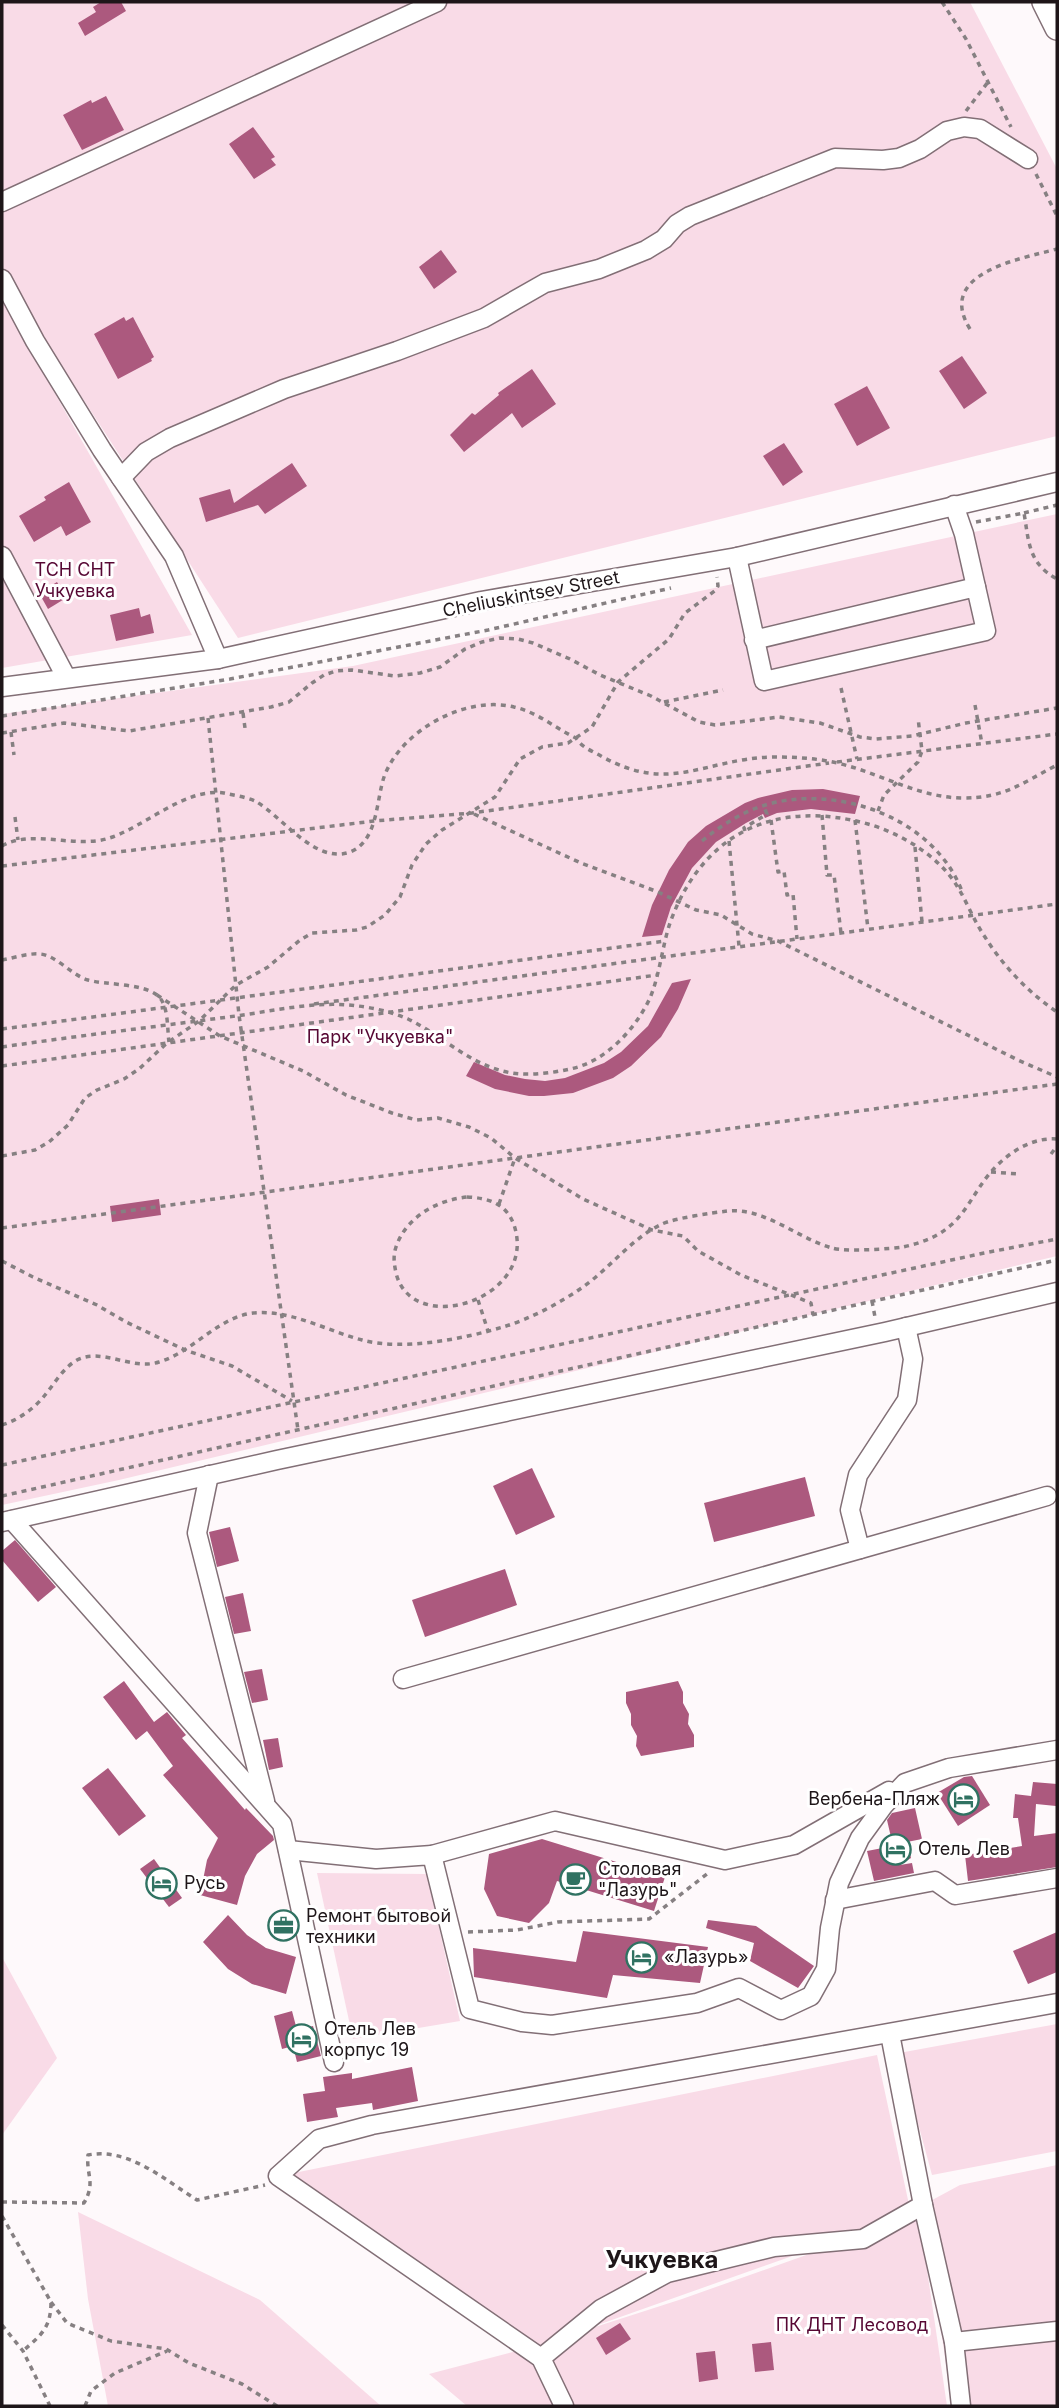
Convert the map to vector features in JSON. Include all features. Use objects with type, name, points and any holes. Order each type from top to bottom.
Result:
[{"type":"main road","points":[[1044,2],[1057,28]]},
{"type":"street","points":[[2,202],[437,2]]},
{"type":"street","points":[[121,478],[146,452],[170,438],[284,389],[484,318],[545,283],[598,269],[646,250],[664,239],[677,224],[690,216],[835,158],[899,158],[920,149],[947,131],[964,127],[980,129],[1028,159]]},
{"type":"street","points":[[2,279],[35,341],[121,478],[174,555],[218,659]]},
{"type":"street","name":"Cheliuskintsev Street","points":[[2,687],[218,659],[481,601],[739,564],[954,505],[1057,482]]},
{"type":"street","points":[[739,564],[764,681],[986,631],[961,524],[954,505]]},
{"type":"street","points":[[2,556],[66,677]]},
{"type":"street","points":[[754,640],[976,587]]},
{"type":"street","points":[[334,2062],[282,1824],[7,1521],[1057,1292]]},
{"type":"street","points":[[860,1549],[850,1510],[858,1475],[907,1400],[913,1359],[906,1327]]},
{"type":"street","points":[[209,1475],[197,1533],[266,1806]]},
{"type":"street","points":[[403,1679],[1047,1496]]},
{"type":"street","points":[[288,1850],[376,1859],[432,1855],[555,1821],[725,1860],[794,1845],[905,1783],[949,1768],[1057,1750]]},
{"type":"street","points":[[432,1855],[470,2009],[522,2022],[552,2025],[697,2003],[739,1988],[780,2010],[811,1996],[826,1969],[830,1928],[839,1883],[860,1838],[884,1805],[905,1783]]},
{"type":"street","points":[[835,1900],[935,1881],[955,1895],[1057,1878]]},
{"type":"street","points":[[564,2406],[541,2358],[278,2176],[319,2139],[372,2125],[1057,2003]]},
{"type":"street","points":[[890,2034],[923,2205],[954,2342],[961,2406]]},
{"type":"street","points":[[541,2358],[601,2309],[667,2273],[774,2246],[863,2239],[923,2205]]},
{"type":"street","points":[[954,2342],[1057,2331]]},
{"type":"path","points":[[942,2],[966,39]]},
{"type":"path","points":[[947,131],[988,82]]},
{"type":"path","points":[[970,329],[963,319],[960,306],[963,292],[972,281],[1012,261],[1057,249]]},
{"type":"path","points":[[961,524],[1057,505]]},
{"type":"path","points":[[1024,513],[1034,561],[1057,579]]},
{"type":"path","points":[[2,1156],[35,1150],[49,1142],[68,1125],[85,1098],[139,1069],[168,1043],[199,1021],[236,985],[268,967],[300,940],[312,933],[356,930],[385,915],[400,897],[412,865],[426,844],[442,830],[495,797],[520,760],[542,747],[568,743],[592,727],[618,682],[669,639],[685,613],[716,590],[717,577],[739,564]]},
{"type":"path","points":[[2,716],[230,679],[490,630],[677,587]]},
{"type":"path","points":[[490,630],[492,640]]},
{"type":"path","points":[[2,733],[64,723],[129,731],[243,712],[289,702],[324,675],[337,671],[352,670],[395,676],[420,673],[440,667],[466,649],[492,640],[518,639],[533,643],[664,702],[699,722],[715,725],[779,717],[820,723],[876,739],[921,734],[1057,708]]},
{"type":"path","points":[[334,659],[337,671]]},
{"type":"path","points":[[841,688],[857,759]]},
{"type":"path","points":[[664,702],[723,690]]},
{"type":"path","points":[[975,705],[982,744]]},
{"type":"path","points":[[2,844],[31,839],[91,843],[110,838],[179,802],[221,793],[253,800],[300,840],[315,847],[334,853],[349,852],[360,844],[369,832],[385,774],[409,739],[448,714],[486,706],[510,706],[527,710],[606,759],[650,775],[672,775],[760,758],[791,757],[833,762],[941,797],[991,796],[1026,784],[1057,765]]},
{"type":"path","points":[[243,712],[245,728]]},
{"type":"path","points":[[208,718],[239,1015],[298,1430]]},
{"type":"path","points":[[878,812],[884,795],[918,762],[922,751],[918,718]]},
{"type":"path","points":[[11,732],[14,755]]},
{"type":"path","points":[[2,866],[374,821],[472,813],[833,762],[1057,734]]},
{"type":"path","points":[[702,841],[741,814],[763,805],[780,801],[822,799],[841,802],[900,821],[925,838],[943,856],[958,880],[969,909]]},
{"type":"path","points":[[745,831],[744,828],[767,814],[763,805]]},
{"type":"path","points":[[472,813],[581,863],[696,910],[721,915],[752,934],[778,941],[1057,1077]]},
{"type":"path","points":[[822,815],[827,875],[834,875],[841,933]]},
{"type":"path","points":[[281,1008],[354,1005],[409,1020],[467,1056],[498,1070],[522,1074],[570,1069],[601,1057],[628,1032],[650,997],[665,941],[680,902],[712,853],[729,840],[771,819],[822,815],[855,820],[900,836],[940,865],[956,883],[985,938],[1030,991],[1057,1012]]},
{"type":"path","points":[[15,817],[18,840]]},
{"type":"path","points":[[771,819],[778,872],[784,871],[787,895],[793,894],[797,939]]},
{"type":"path","points":[[855,820],[868,929]]},
{"type":"path","points":[[729,840],[739,946]]},
{"type":"path","points":[[915,846],[922,922]]},
{"type":"path","points":[[2,1047],[1057,904]]},
{"type":"path","points":[[2,1029],[665,941]]},
{"type":"path","points":[[2,960],[46,955],[67,970],[90,981],[123,984],[157,995],[220,1036],[303,1070],[346,1095],[392,1113],[416,1119],[438,1118],[455,1121],[469,1127],[491,1138],[514,1157],[583,1199],[652,1230],[683,1236],[698,1251],[741,1275],[811,1303],[813,1315]]},
{"type":"path","points":[[2,1066],[657,975]]},
{"type":"path","points":[[157,995],[164,1008],[168,1043]]},
{"type":"path","points":[[2,1228],[1057,1083]]},
{"type":"path","points":[[2,1425],[28,1411],[43,1398],[70,1365],[81,1358],[98,1356],[136,1365],[157,1363],[185,1350],[226,1321],[252,1313],[282,1315],[381,1344],[409,1346],[504,1327],[536,1314],[582,1287],[652,1230],[665,1223],[727,1211],[748,1212],[836,1250],[887,1250],[934,1237],[952,1224],[990,1172],[1025,1145],[1046,1138],[1057,1139]]},
{"type":"path","points":[[1051,1153],[1057,1146]]},
{"type":"path","points":[[499,1204],[514,1157]]},
{"type":"path","points":[[990,1172],[1020,1174]]},
{"type":"path","points":[[478,1198],[499,1204],[512,1219],[515,1229],[513,1263],[502,1283],[478,1300],[445,1306],[429,1304],[415,1299],[402,1289],[398,1279],[394,1252],[401,1236],[414,1219],[445,1201],[478,1198]]},
{"type":"path","points":[[2,1465],[1057,1239]]},
{"type":"path","points":[[2,1496],[1057,1260]]},
{"type":"path","points":[[2,1261],[185,1350],[232,1366],[294,1402]]},
{"type":"path","points":[[478,1300],[488,1331]]},
{"type":"path","points":[[451,1932],[517,1930],[558,1922],[649,1919],[725,1860]]},
{"type":"path","points":[[2,2202],[84,2203],[92,2189],[88,2155],[99,2152],[137,2161],[197,2200],[269,2184],[278,2176]]},
{"type":"path","points":[[2,2216],[51,2302],[67,2323],[111,2342],[168,2350],[189,2363],[242,2384],[277,2406]]},
{"type":"path","points":[[23,2351],[45,2331],[51,2314],[51,2302]]},
{"type":"path","points":[[2,2325],[23,2351],[50,2406]]},
{"type":"path","points":[[85,2406],[91,2391],[115,2373],[168,2350]]},
{"type":"green space","points":[[2,2],[970,2],[1057,169],[1057,436],[238,638],[2,274]]},
{"type":"green space","name":"ТСН СНТ Учкуевка","points":[[2,300],[192,635],[2,668]]},
{"type":"green space","name":"Парк \"Учкуевка\"","points":[[1057,514],[1057,1256],[119,1480],[2,1505],[2,714],[353,666]]},
{"type":"green space","points":[[317,1873],[427,1874],[460,2021],[353,2039]]},
{"type":"green space","points":[[2,1957],[57,2058],[2,2135]]},
{"type":"green space","points":[[1057,2024],[1057,2151],[932,2175],[899,2053]]},
{"type":"green space","name":"ПК ДНТ Лесовод","points":[[877,2055],[911,2214],[561,2338],[682,2299],[919,2215],[947,2406],[467,2406],[429,2374],[540,2345],[289,2174]]},
{"type":"green space","points":[[1057,2165],[1057,2406],[952,2406],[923,2205],[960,2185]]},
{"type":"green space","points":[[78,2212],[260,2300],[381,2406],[108,2406],[88,2299]]},
{"type":"building","points":[[101,2],[121,2],[126,11],[85,36],[78,23],[96,12],[93,7]]},
{"type":"building","points":[[106,96],[124,130],[82,150],[63,115],[91,100],[92,103]]},
{"type":"building","points":[[253,127],[275,157],[271,159],[276,165],[254,179],[229,144]]},
{"type":"building","points":[[441,250],[457,272],[434,289],[419,267]]},
{"type":"building","points":[[124,317],[126,321],[133,317],[154,357],[152,361],[118,379],[94,334]]},
{"type":"building","points":[[962,356],[987,393],[964,409],[939,371]]},
{"type":"building","points":[[532,369],[556,404],[522,428],[512,413],[464,452],[450,435],[472,413],[475,415],[499,395],[498,393]]},
{"type":"building","points":[[867,386],[890,428],[857,446],[834,404]]},
{"type":"building","points":[[784,443],[803,472],[783,486],[763,456]]},
{"type":"building","points":[[292,463],[307,486],[265,514],[258,505],[206,522],[199,498],[230,489],[234,503]]},
{"type":"building","points":[[69,482],[91,522],[66,536],[61,526],[34,542],[19,516]]},
{"type":"building","points":[[57,582],[66,598],[48,609],[39,593]]},
{"type":"building","points":[[139,608],[141,617],[150,614],[154,633],[116,641],[110,615]]},
{"type":"building","points":[[823,789],[860,796],[855,814],[811,809],[777,813],[765,818],[763,814],[746,823],[716,842],[692,868],[671,907],[662,935],[642,937],[652,905],[669,870],[688,842],[706,826],[758,798],[792,790]]},
{"type":"building","points":[[691,979],[678,1009],[661,1037],[631,1066],[613,1078],[573,1093],[529,1096],[495,1089],[466,1076],[474,1062],[505,1075],[545,1081],[565,1078],[604,1063],[621,1052],[648,1026],[672,983]]},
{"type":"building","points":[[159,1199],[161,1215],[112,1222],[110,1206]]},
{"type":"building","points":[[532,1468],[555,1517],[516,1535],[493,1486]]},
{"type":"building","points":[[805,1477],[815,1516],[714,1542],[704,1503]]},
{"type":"building","points":[[230,1527],[239,1561],[217,1567],[209,1532]]},
{"type":"building","points":[[15,1540],[56,1587],[38,1602],[2,1560],[2,1551]]},
{"type":"building","points":[[505,1569],[517,1605],[425,1637],[412,1600]]},
{"type":"building","points":[[243,1593],[251,1631],[234,1634],[225,1597]]},
{"type":"building","points":[[262,1669],[268,1700],[252,1703],[244,1672]]},
{"type":"building","points":[[124,1681],[154,1722],[167,1712],[186,1735],[182,1738],[245,1810],[246,1808],[273,1836],[274,1840],[257,1854],[245,1876],[237,1905],[200,1895],[207,1860],[218,1838],[163,1775],[173,1766],[147,1731],[136,1740],[103,1697]]},
{"type":"building","points":[[678,1681],[683,1692],[683,1703],[689,1714],[688,1724],[694,1735],[694,1747],[641,1756],[636,1746],[637,1736],[631,1725],[626,1692]]},
{"type":"building","points":[[278,1738],[283,1767],[269,1770],[263,1740]]},
{"type":"building","points":[[108,1768],[146,1816],[119,1836],[82,1788]]},
{"type":"building","name":"Вербена-Пляж","points":[[972,1776],[990,1805],[958,1826],[937,1793],[964,1777]]},
{"type":"building","points":[[1033,1782],[1057,1784],[1056,1806],[1036,1804],[1034,1836],[1057,1833],[1057,1867],[968,1881],[965,1855],[1022,1846],[1018,1818],[1013,1818],[1015,1794],[1031,1796]]},
{"type":"building","name":"Отель Лев","points":[[915,1808],[922,1839],[907,1842],[911,1858],[900,1865],[912,1863],[914,1873],[874,1881],[867,1851],[893,1846],[887,1820],[892,1813]]},
{"type":"building","name":"Столовая \"Лазурь\"","points":[[542,1839],[665,1877],[654,1911],[557,1881],[549,1903],[529,1923],[497,1916],[484,1889],[489,1854]]},
{"type":"building","name":"Русь","points":[[154,1859],[182,1898],[169,1907],[140,1869]]},
{"type":"building","points":[[228,1915],[247,1935],[266,1948],[296,1957],[286,1994],[252,1984],[228,1969],[203,1942]]},
{"type":"building","points":[[708,1920],[756,1926],[814,1966],[798,1988],[750,1961],[754,1943],[706,1928]]},
{"type":"building","name":"«Лазурь»","points":[[583,1931],[708,1947],[700,1983],[613,1975],[607,1998],[474,1977],[473,1948],[576,1962]]},
{"type":"building","points":[[1057,1932],[1057,1972],[1028,1984],[1013,1951]]},
{"type":"building","points":[[292,2011],[297,2030],[313,2026],[321,2056],[297,2062],[293,2046],[282,2049],[274,2016]]},
{"type":"building","points":[[412,2067],[418,2101],[373,2110],[372,2103],[336,2108],[338,2117],[307,2122],[303,2094],[325,2091],[323,2077],[352,2073],[352,2079]]},
{"type":"building","points":[[620,2323],[631,2339],[606,2355],[596,2338]]},
{"type":"building","points":[[771,2342],[774,2370],[755,2372],[752,2344]]},
{"type":"building","points":[[715,2351],[718,2379],[699,2382],[696,2353]]},
{"type":"place","name":"Вербена-Пляж","points":[[963,1799]]},
{"type":"place","name":"Отель Лев","points":[[895,1849]]},
{"type":"place","name":"Столовая \"Лазурь\"","points":[[575,1879]]},
{"type":"place","name":"Русь","points":[[161,1883]]},
{"type":"place","name":"Ремонт бытовой техники","points":[[283,1926]]},
{"type":"place","name":"«Лазурь»","points":[[641,1957]]},
{"type":"place","name":"Отель Лев корпус 19","points":[[301,2039]]},
{"type":"district","name":"Учкуевка","points":[[662,2260]]}]
